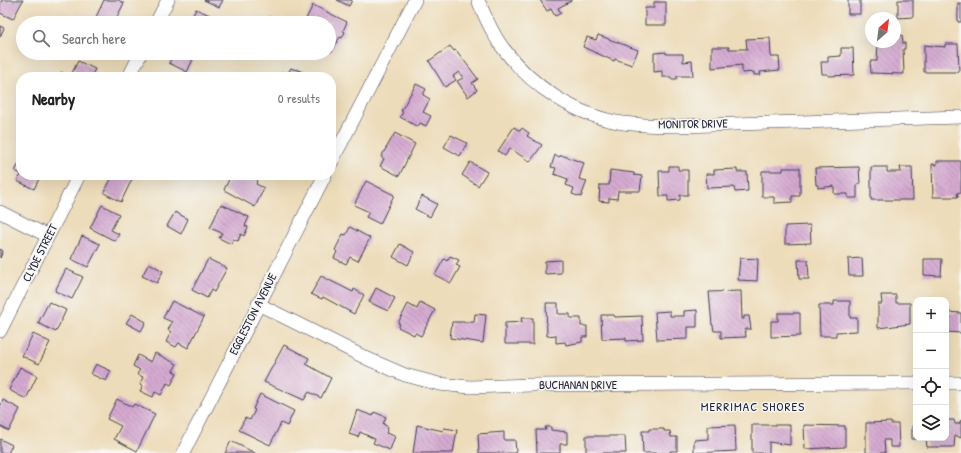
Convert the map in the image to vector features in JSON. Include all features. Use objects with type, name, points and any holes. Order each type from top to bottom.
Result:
[{"type":"street","points":[[160,16],[168,0]]},
{"type":"street","points":[[336,153],[415,0]]},
{"type":"street","name":"MONITOR DRIVE","points":[[478,0],[487,21],[502,48],[524,73],[548,93],[571,106],[604,118],[622,122],[652,125],[961,117]]},
{"type":"street","points":[[132,72],[138,60]]},
{"type":"street","name":"CLYDE STREET","points":[[0,331],[76,180]]},
{"type":"street","name":"EGGLESTON AVENUE","points":[[183,453],[322,180]]},
{"type":"street","points":[[0,212],[48,236]]},
{"type":"street","name":"BUCHANAN DRIVE","points":[[258,304],[368,359],[405,375],[438,384],[470,387],[531,385],[913,383]]},
{"type":"street","points":[[949,383],[961,383]]},
{"type":"building","points":[[2,0],[23,0],[13,19],[0,13],[0,4]]},
{"type":"building","points":[[104,0],[118,0],[124,3],[118,16],[96,16]]},
{"type":"building","points":[[204,0],[223,0],[219,7]]},
{"type":"building","points":[[337,0],[352,0],[349,6]]},
{"type":"building","points":[[540,0],[571,1],[558,8],[561,13],[555,16],[551,9],[547,11]]},
{"type":"building","points":[[848,0],[860,0],[860,14],[848,14]]},
{"type":"building","points":[[898,0],[913,0],[913,17],[901,18],[901,12],[898,12]]},
{"type":"building","points":[[654,2],[666,2],[666,25],[645,25],[645,8],[654,8]]},
{"type":"building","points":[[958,3],[961,3],[961,22],[958,22]]},
{"type":"building","points":[[313,5],[335,16],[308,16]]},
{"type":"building","points":[[196,9],[212,16],[192,16]]},
{"type":"building","points":[[336,16],[347,22],[343,31],[345,32],[342,38],[340,37],[336,44]]},
{"type":"building","points":[[0,26],[4,28],[0,37]]},
{"type":"building","points":[[598,35],[638,50],[632,65],[615,59],[614,61],[583,47],[587,37],[596,40]]},
{"type":"building","points":[[902,35],[903,43],[905,43],[905,49],[903,49],[904,74],[871,73],[870,61],[877,61],[878,48],[901,48]]},
{"type":"building","points":[[770,38],[771,57],[779,57],[780,70],[760,72],[761,75],[754,75],[754,72],[742,73],[742,65],[712,68],[712,47],[747,49],[746,39]]},
{"type":"building","points":[[945,44],[958,44],[959,72],[924,72],[924,45],[945,47]]},
{"type":"building","points":[[450,46],[454,51],[456,50],[478,79],[472,83],[477,90],[468,97],[457,81],[463,78],[459,72],[453,76],[456,80],[445,87],[429,61]]},
{"type":"building","points":[[841,48],[853,48],[854,75],[828,76],[828,74],[822,74],[821,62],[828,62],[828,57],[841,56]]},
{"type":"building","points":[[666,52],[666,54],[683,54],[683,62],[692,61],[693,76],[677,76],[677,79],[671,79],[671,77],[662,77],[662,71],[654,72],[654,53]]},
{"type":"building","points":[[170,60],[193,60],[187,72],[169,63]]},
{"type":"building","points":[[78,61],[95,69],[94,72],[72,72]]},
{"type":"building","points":[[291,68],[302,72],[289,72]]},
{"type":"building","points":[[416,84],[426,89],[423,95],[430,99],[423,112],[431,116],[426,126],[420,123],[418,127],[400,117],[403,112],[401,111]]},
{"type":"building","points":[[514,127],[520,131],[522,128],[529,133],[527,136],[542,145],[530,162],[510,148],[505,156],[498,151]]},
{"type":"building","points":[[395,133],[415,144],[399,176],[380,166],[384,159],[381,157]]},
{"type":"building","points":[[451,135],[467,143],[460,156],[444,147]]},
{"type":"building","points":[[555,155],[560,157],[561,155],[584,163],[579,179],[587,181],[581,197],[572,194],[574,188],[566,185],[568,179],[554,174],[556,168],[551,167]]},
{"type":"building","points":[[937,161],[961,161],[961,192],[957,193],[958,197],[933,197],[932,164],[937,165]]},
{"type":"building","points":[[470,162],[487,172],[478,186],[462,175]]},
{"type":"building","points":[[669,166],[678,166],[678,170],[688,170],[688,195],[680,195],[680,200],[668,201],[668,196],[660,196],[659,171],[669,171]]},
{"type":"building","points":[[859,167],[860,184],[857,184],[857,198],[848,198],[848,194],[834,194],[834,186],[818,188],[818,185],[816,185],[815,168]]},
{"type":"building","points":[[871,167],[887,167],[887,172],[901,172],[900,167],[912,167],[913,200],[871,200]]},
{"type":"building","points":[[783,168],[800,168],[800,196],[792,196],[792,202],[774,203],[774,197],[762,197],[762,171],[783,171]]},
{"type":"building","points":[[737,169],[737,172],[747,172],[748,191],[735,192],[734,187],[707,188],[706,174],[714,174],[714,170]]},
{"type":"building","points":[[610,170],[634,173],[634,175],[642,176],[640,191],[618,191],[617,199],[609,198],[609,202],[599,201],[600,185],[609,185]]},
{"type":"building","points":[[18,180],[38,180],[34,189],[17,181]]},
{"type":"building","points":[[110,180],[132,180],[121,202],[104,193]]},
{"type":"building","points":[[229,180],[257,180],[256,184],[264,188],[255,207],[224,190]]},
{"type":"building","points":[[366,181],[394,195],[380,224],[366,217],[369,212],[354,205]]},
{"type":"building","points":[[422,196],[437,204],[430,217],[415,209]]},
{"type":"building","points":[[221,204],[249,217],[245,226],[248,227],[244,236],[241,234],[238,241],[233,239],[231,244],[219,238],[222,233],[210,228]]},
{"type":"building","points":[[102,205],[119,214],[111,230],[119,234],[115,241],[90,228]]},
{"type":"building","points":[[175,212],[188,219],[181,234],[167,226]]},
{"type":"building","points":[[810,225],[811,243],[785,244],[785,226]]},
{"type":"building","points":[[350,227],[370,238],[358,261],[350,257],[346,264],[334,258],[337,252],[335,250],[343,234],[346,235]]},
{"type":"building","points":[[82,236],[100,244],[88,267],[71,259]]},
{"type":"building","points":[[400,244],[414,252],[408,265],[393,257]]},
{"type":"building","points":[[0,249],[3,251],[0,258]]},
{"type":"building","points":[[450,256],[459,260],[456,265],[460,267],[451,283],[435,275],[444,259],[447,261]]},
{"type":"building","points":[[740,258],[758,259],[757,281],[738,280]]},
{"type":"building","points":[[862,258],[863,276],[849,276],[848,259]]},
{"type":"building","points":[[208,259],[227,268],[214,292],[211,290],[207,298],[192,290]]},
{"type":"building","points":[[924,259],[942,259],[941,276],[924,275]]},
{"type":"building","points":[[561,260],[561,273],[545,274],[545,261]]},
{"type":"building","points":[[798,260],[808,260],[809,279],[799,279]]},
{"type":"building","points":[[149,263],[163,271],[157,283],[142,276]]},
{"type":"building","points":[[66,269],[83,277],[72,299],[55,291]]},
{"type":"building","points":[[321,276],[353,292],[354,289],[364,295],[354,314],[323,297],[322,299],[311,294]]},
{"type":"building","points":[[376,288],[395,298],[388,311],[369,302]]},
{"type":"building","points":[[741,291],[742,319],[744,319],[744,316],[749,316],[751,329],[745,329],[746,337],[721,338],[721,331],[714,331],[712,325],[709,292]]},
{"type":"building","points":[[881,295],[896,295],[896,303],[910,303],[910,324],[878,328],[878,304],[882,304]]},
{"type":"building","points":[[172,301],[204,317],[188,348],[179,343],[176,347],[166,342],[171,332],[168,330],[172,322],[163,318]]},
{"type":"building","points":[[834,301],[850,301],[850,318],[857,318],[857,331],[836,332],[836,336],[820,336],[819,305],[834,305]]},
{"type":"building","points":[[49,302],[66,310],[56,332],[38,323]]},
{"type":"building","points":[[420,302],[435,310],[421,336],[415,333],[414,335],[398,327],[400,324],[398,323],[408,304],[417,309]]},
{"type":"building","points":[[546,303],[558,303],[558,314],[570,314],[570,318],[581,318],[581,326],[587,326],[587,337],[582,337],[582,342],[566,345],[565,342],[556,343],[556,335],[547,336]]},
{"type":"building","points":[[697,310],[697,327],[688,327],[688,339],[657,340],[655,312],[670,311],[670,316],[684,316],[684,311]]},
{"type":"building","points":[[949,312],[961,313],[961,333],[949,332]]},
{"type":"building","points":[[778,313],[800,313],[800,336],[771,337],[771,321],[778,321]]},
{"type":"building","points":[[132,314],[146,322],[141,331],[126,323]]},
{"type":"building","points":[[475,314],[486,315],[483,343],[450,338],[452,322],[474,322]]},
{"type":"building","points":[[601,315],[614,315],[615,317],[642,316],[643,340],[626,341],[626,338],[602,339]]},
{"type":"building","points":[[521,318],[533,318],[533,344],[505,344],[505,323],[522,322]]},
{"type":"building","points":[[33,334],[50,342],[39,364],[22,356]]},
{"type":"building","points":[[284,345],[309,358],[306,364],[331,378],[321,398],[309,392],[304,400],[264,382]]},
{"type":"building","points":[[155,353],[177,364],[173,371],[177,373],[171,385],[167,383],[161,395],[155,392],[153,397],[140,391],[143,386],[140,384],[143,377],[137,374],[140,370],[133,366],[138,355],[151,362]]},
{"type":"building","points":[[96,364],[111,371],[106,381],[91,374]]},
{"type":"building","points":[[20,367],[37,376],[26,399],[9,390]]},
{"type":"building","points":[[260,394],[294,411],[287,426],[281,423],[270,445],[239,430],[245,418],[250,420]]},
{"type":"building","points":[[117,399],[132,407],[134,404],[155,414],[137,451],[114,439],[121,426],[107,419]]},
{"type":"building","points":[[3,400],[20,409],[9,431],[0,426],[0,407]]},
{"type":"building","points":[[357,410],[373,416],[374,412],[386,417],[383,424],[388,427],[386,433],[395,436],[390,450],[373,443],[375,439],[360,432],[358,437],[349,434]]},
{"type":"building","points":[[949,420],[954,420],[955,424],[959,424],[961,420],[961,438],[955,435],[954,447],[927,447],[926,441],[949,441]]},
{"type":"building","points":[[891,422],[891,424],[898,424],[899,447],[890,447],[890,440],[884,440],[885,453],[866,453],[866,423]]},
{"type":"building","points":[[417,425],[443,431],[444,428],[457,430],[453,453],[413,453]]},
{"type":"building","points":[[735,425],[736,451],[694,453],[694,440],[708,439],[708,426]]},
{"type":"building","points":[[752,425],[790,425],[790,445],[769,442],[769,453],[752,453]]},
{"type":"building","points":[[804,425],[845,426],[845,447],[805,449]]},
{"type":"building","points":[[912,426],[913,426],[913,439]]},
{"type":"building","points":[[545,427],[551,427],[551,430],[567,432],[567,444],[560,444],[560,453],[537,453],[536,430],[546,430]]},
{"type":"building","points":[[649,429],[664,429],[664,431],[670,431],[671,437],[677,437],[677,451],[670,451],[670,453],[643,453],[642,431],[649,431]]},
{"type":"building","points":[[504,432],[504,440],[515,440],[516,453],[479,453],[478,434]]},
{"type":"building","points":[[586,436],[625,436],[626,453],[586,453]]},
{"type":"building","points":[[0,439],[12,445],[8,453],[0,453]]},
{"type":"building","points":[[231,441],[255,453],[225,453]]},
{"type":"district","name":"MERRIMAC SHORES","points":[[753,406]]}]
